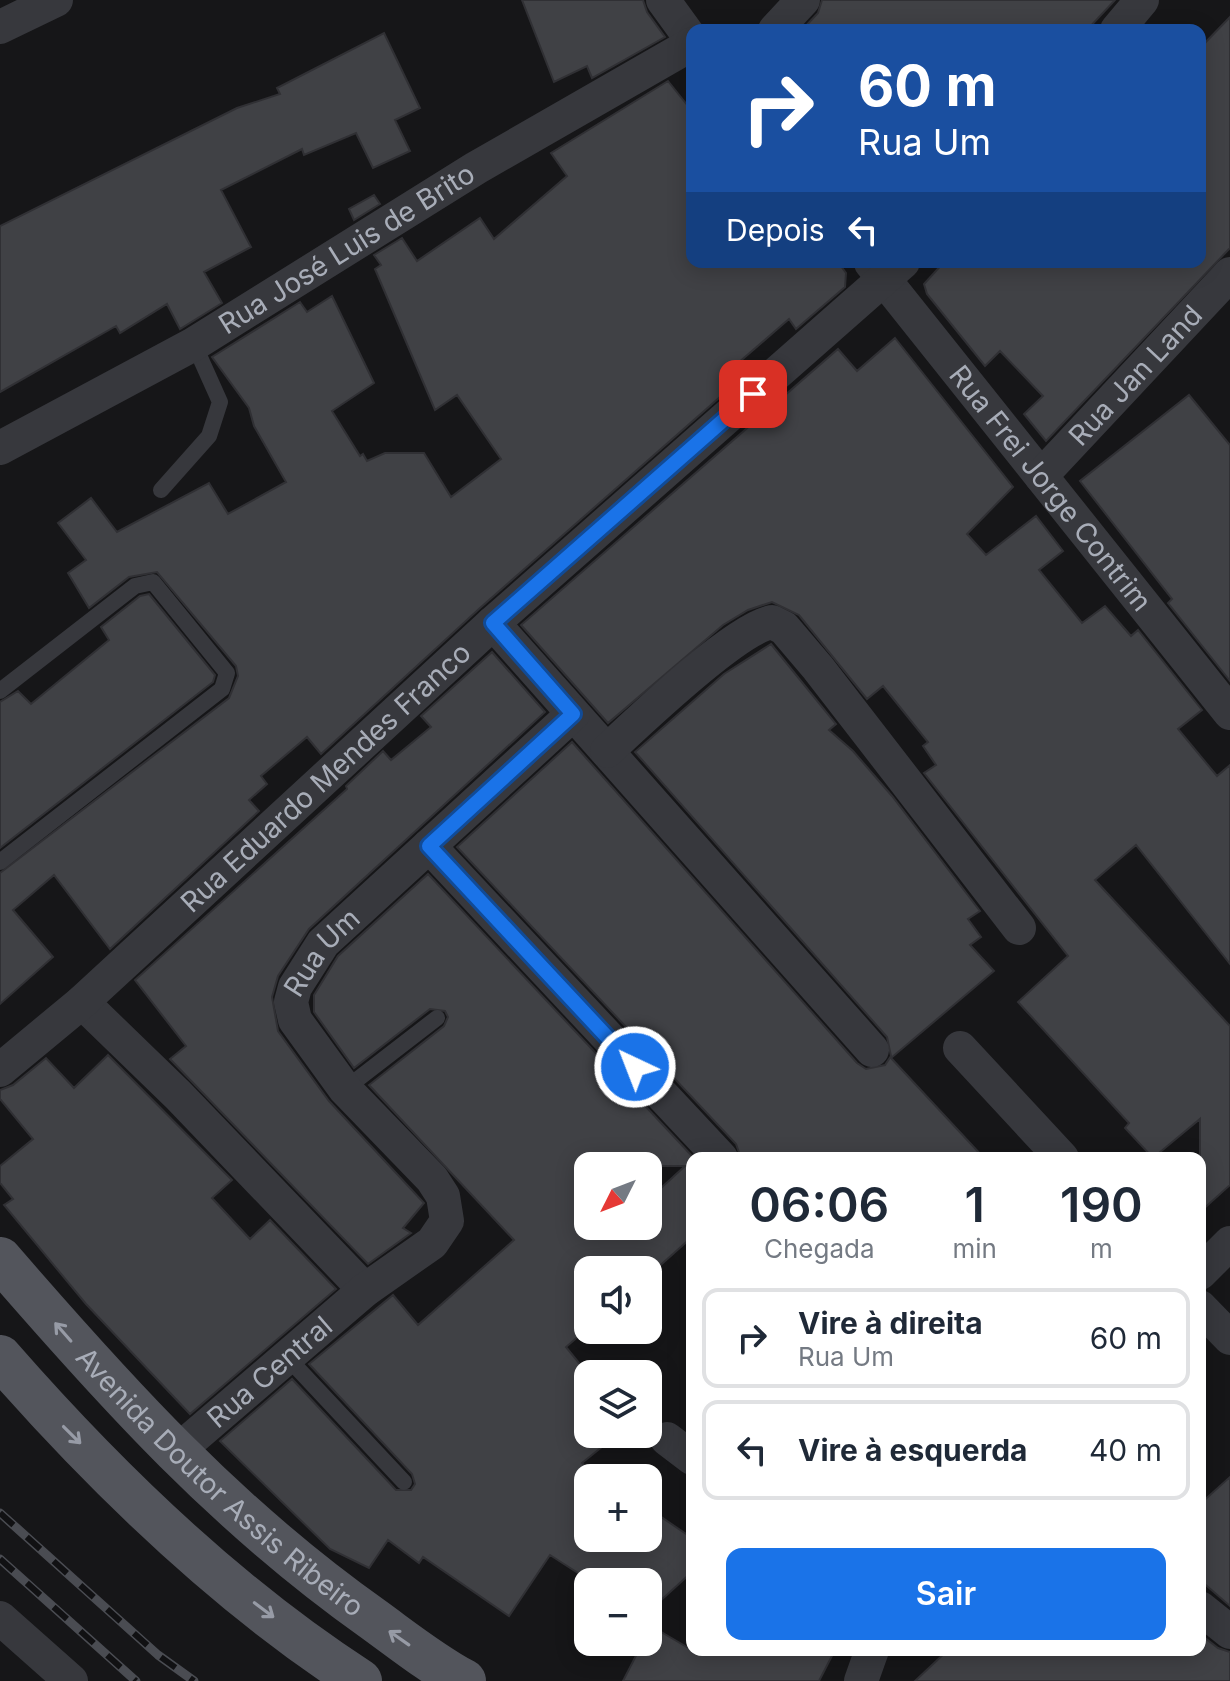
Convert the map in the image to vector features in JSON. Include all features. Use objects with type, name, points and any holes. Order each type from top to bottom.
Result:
[{"type":"main road","name":"Avenida Doutor Assis Ribeiro","points":[[0,1259],[105,1381],[174,1454],[270,1541],[352,1604],[464,1681]]},
{"type":"main road","name":"Avenida Doutor Assis Ribeiro","points":[[0,1357],[134,1497],[210,1567],[360,1681]]},
{"type":"street","points":[[0,27],[56,0]]},
{"type":"street","points":[[663,0],[686,33]]},
{"type":"street","points":[[781,24],[803,0]]},
{"type":"street","points":[[1122,24],[1142,0]]},
{"type":"street","name":"Rua José Luis de Brito","points":[[0,448],[194,344],[476,168],[686,46]]},
{"type":"street","name":"Rua Frei Jorge Contrim","points":[[886,268],[1041,476],[1230,713]]},
{"type":"street","name":"Rua Eduardo Mendes Franco","points":[[0,1070],[82,1002],[493,623],[886,268]]},
{"type":"street","name":"Rua Jan Land","points":[[1041,476],[1230,274]]},
{"type":"street","points":[[607,751],[701,668],[748,633],[772,622],[784,628],[818,668],[1019,928]]},
{"type":"street","points":[[493,623],[872,1050]]},
{"type":"street","name":"Rua Um","points":[[365,1290],[432,1243],[443,1231],[447,1209],[432,1179],[345,1089],[295,1020],[291,1002],[295,987],[323,943],[573,714]]},
{"type":"street","points":[[429,846],[715,1152]]},
{"type":"street","points":[[82,1002],[178,1095],[365,1290]]},
{"type":"street","points":[[960,1048],[1056,1152]]},
{"type":"street","points":[[1206,1267],[1230,1243]]},
{"type":"street","name":"Rua Central","points":[[174,1454],[365,1290]]},
{"type":"street","points":[[1206,1313],[1230,1338]]},
{"type":"street","points":[[1206,1613],[1230,1632]]},
{"type":"street","points":[[0,1618],[71,1681]]},
{"type":"street","points":[[861,1681],[870,1656]]},
{"type":"lane","points":[[161,490],[209,436],[220,402],[194,344]]},
{"type":"lane","points":[[0,691],[135,586],[153,582],[227,673],[222,689],[0,862]]},
{"type":"lane","points":[[345,1089],[437,1018]]},
{"type":"lane","points":[[286,1356],[404,1482]]},
{"type":"building","points":[[522,0],[643,0],[647,12],[665,37],[592,78],[587,66],[554,82]]},
{"type":"building","points":[[822,0],[1115,0],[1093,24],[808,24],[818,13]]},
{"type":"building","points":[[1230,17],[1230,248],[1046,441],[1024,414],[1043,396],[1000,351],[985,366],[927,294],[924,284],[939,268],[1206,268],[1206,42]]},
{"type":"building","points":[[384,33],[420,108],[395,120],[410,151],[373,168],[356,133],[304,155],[302,149],[221,190],[251,247],[204,272],[222,303],[180,329],[167,304],[120,333],[116,326],[0,392],[0,226],[237,108],[280,94],[277,88]]},
{"type":"building","points":[[668,81],[686,104],[686,268],[842,268],[846,273],[845,287],[796,329],[789,319],[737,364],[745,375],[480,608],[321,754],[307,737],[261,776],[267,784],[249,800],[259,811],[110,949],[54,875],[13,910],[53,957],[0,1004],[0,873],[229,698],[238,676],[236,666],[157,572],[129,577],[89,608],[68,573],[86,560],[58,523],[91,498],[117,532],[209,483],[228,514],[286,482],[254,426],[249,408],[212,357],[300,302],[307,312],[332,296],[374,383],[332,411],[360,456],[363,454],[367,461],[385,453],[424,453],[451,497],[501,459],[457,395],[435,410],[375,269],[381,265],[374,255],[402,238],[417,261],[480,218],[494,239],[567,176],[551,153]]},
{"type":"building","points":[[374,195],[380,204],[354,220],[349,209]]},
{"type":"building","points":[[895,338],[1013,487],[967,534],[986,555],[1036,516],[1063,551],[1039,570],[1082,623],[1105,606],[1131,636],[1138,630],[1202,710],[1178,729],[1217,776],[1230,765],[1230,964],[1136,845],[1095,880],[1230,1026],[1230,1185],[1206,1207],[1206,1152],[1200,1152],[1200,1119],[1160,1152],[1147,1152],[1125,1128],[1129,1123],[1018,1002],[1068,956],[924,773],[936,765],[923,746],[928,742],[883,686],[867,699],[799,615],[772,602],[748,610],[723,625],[608,723],[521,625],[838,349],[857,371]]},
{"type":"building","points":[[1189,395],[1230,445],[1230,681],[1168,603],[1172,599],[1080,481]]},
{"type":"building","points":[[149,594],[215,675],[213,682],[0,848],[0,702],[18,691],[31,704],[109,640],[101,627],[140,596]]},
{"type":"building","points":[[771,644],[836,724],[829,730],[853,751],[892,796],[980,911],[968,919],[981,937],[970,945],[994,971],[891,1058],[978,1152],[739,1152],[736,1144],[457,847],[572,742],[857,1063],[866,1069],[885,1065],[891,1056],[887,1037],[635,752],[724,674]]},
{"type":"building","points":[[492,652],[545,712],[309,929],[278,976],[272,997],[278,1031],[329,1101],[424,1203],[403,1228],[411,1233],[368,1264],[170,1059],[186,1046],[135,980],[347,789],[346,786],[383,751],[391,760],[431,727],[421,716]]},
{"type":"building","points":[[428,874],[688,1152],[686,1242],[662,1264],[662,1256],[574,1256],[574,1340],[566,1347],[577,1360],[574,1360],[574,1448],[601,1448],[583,1464],[574,1464],[574,1552],[662,1552],[662,1518],[686,1534],[686,1577],[662,1599],[662,1568],[574,1568],[574,1570],[550,1555],[509,1616],[423,1557],[419,1563],[388,1540],[369,1568],[330,1549],[220,1441],[292,1379],[396,1490],[411,1490],[415,1484],[412,1474],[309,1364],[393,1295],[418,1325],[514,1240],[369,1085],[444,1026],[448,1017],[445,1011],[430,1009],[354,1068],[314,1012],[314,995],[338,956]]},
{"type":"building","points":[[108,1055],[232,1180],[212,1198],[250,1239],[270,1220],[336,1289],[190,1414],[86,1304],[4,1205],[13,1199],[0,1183],[0,1166],[33,1139],[0,1099],[0,1090],[13,1085],[46,1058],[74,1088]]},
{"type":"building","points":[[1230,1477],[1230,1606],[1206,1585],[1206,1499]]},
{"type":"building","points":[[662,1632],[686,1646],[686,1656],[832,1656],[819,1681],[623,1681],[636,1656],[662,1656]]},
{"type":"building","points":[[1206,1639],[1230,1652],[1230,1681],[915,1681],[942,1656],[1206,1656]]},
{"type":"railway","points":[[0,1513],[158,1655],[194,1681]]},
{"type":"railway","points":[[0,1559],[136,1681]]},
{"type":"route","points":[[635,1067],[429,846],[573,714],[493,623],[753,394]]}]
